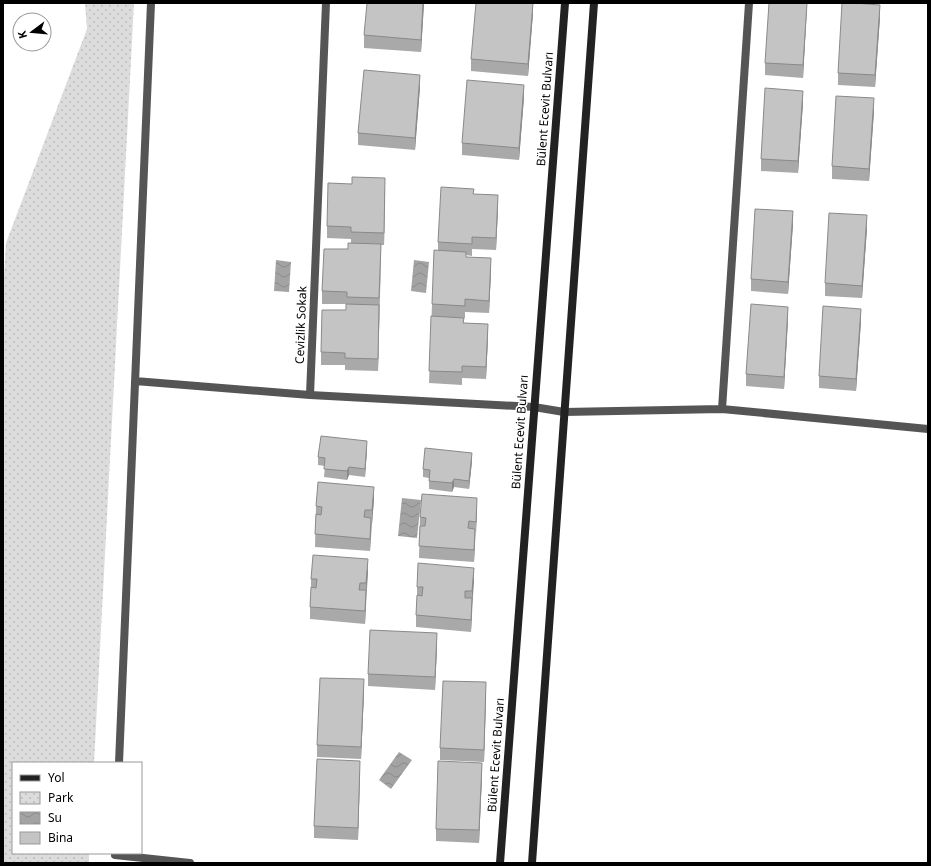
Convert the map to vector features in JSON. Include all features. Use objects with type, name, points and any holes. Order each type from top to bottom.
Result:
[{"type":"main road","name":"Bülent Ecevit Bulvarı","points":[[500,863],[565,3]]},
{"type":"main road","points":[[532,863],[594,3]]},
{"type":"street","points":[[119,762],[151,3]]},
{"type":"street","name":"Cevizlik Sokak","points":[[310,395],[326,3]]},
{"type":"street","points":[[722,409],[749,3]]},
{"type":"street","points":[[135,382],[310,395],[534,407],[564,412],[722,409],[928,429]]},
{"type":"street","points":[[115,857],[190,863]]},
{"type":"green space","points":[[85,3],[134,3],[94,762],[12,762],[12,854],[89,854],[89,863],[3,863],[3,293],[6,243],[87,29]]},
{"type":"water","points":[[276,260],[291,262],[289,292],[274,291]]},
{"type":"water","points":[[414,260],[429,262],[426,293],[411,291]]},
{"type":"water","points":[[402,498],[421,500],[417,538],[398,536]]},
{"type":"water","points":[[399,752],[412,760],[391,789],[379,780]]},
{"type":"building","points":[[367,3],[423,3],[421,40],[364,35]]},
{"type":"building","points":[[476,3],[533,3],[528,64],[471,59]]},
{"type":"building","points":[[769,3],[807,3],[803,65],[765,63]]},
{"type":"building","points":[[842,3],[880,5],[875,75],[838,73]]},
{"type":"building","points":[[364,70],[420,75],[415,138],[358,133]]},
{"type":"building","points":[[467,80],[524,85],[519,148],[462,143]]},
{"type":"building","points":[[765,88],[803,91],[798,161],[761,159]]},
{"type":"building","points":[[836,96],[874,98],[869,169],[832,166]]},
{"type":"building","points":[[352,177],[385,178],[384,233],[351,232],[351,227],[327,226],[328,183],[352,184]]},
{"type":"building","points":[[441,187],[474,189],[473,194],[498,195],[496,238],[472,237],[472,244],[438,242]]},
{"type":"building","points":[[755,209],[793,211],[788,282],[751,279]]},
{"type":"building","points":[[829,213],[867,215],[862,286],[825,283]]},
{"type":"building","points":[[348,243],[381,244],[379,298],[347,297],[347,292],[322,291],[324,249],[348,249]]},
{"type":"building","points":[[434,250],[466,252],[466,257],[491,258],[489,301],[465,299],[465,306],[432,304]]},
{"type":"building","points":[[346,304],[379,305],[378,359],[345,358],[345,353],[321,352],[322,310],[346,310]]},
{"type":"building","points":[[751,304],[788,307],[784,377],[746,374]]},
{"type":"building","points":[[823,306],[861,309],[856,379],[819,376]]},
{"type":"building","points":[[431,316],[464,318],[463,323],[488,324],[486,367],[462,366],[462,372],[429,371]]},
{"type":"building","points":[[321,436],[367,441],[365,469],[349,467],[347,471],[324,469],[325,458],[318,457]]},
{"type":"building","points":[[425,448],[472,453],[469,481],[454,479],[452,483],[429,481],[430,470],[423,469]]},
{"type":"building","points":[[318,482],[374,487],[372,510],[365,510],[364,517],[371,518],[370,539],[315,534],[316,514],[321,515],[322,507],[316,506]]},
{"type":"building","points":[[422,494],[477,498],[476,522],[469,521],[468,528],[475,529],[474,550],[419,546],[420,526],[425,526],[426,518],[420,517]]},
{"type":"building","points":[[313,555],[368,559],[366,583],[360,583],[359,590],[366,590],[365,611],[310,607],[311,587],[316,588],[317,579],[311,579]]},
{"type":"building","points":[[418,563],[474,568],[472,591],[465,591],[465,598],[472,598],[471,620],[416,615],[417,595],[422,596],[423,587],[417,587]]},
{"type":"building","points":[[370,630],[437,633],[435,677],[368,674]]},
{"type":"building","points":[[320,678],[364,679],[361,747],[317,745]]},
{"type":"building","points":[[443,681],[486,682],[484,750],[440,748]]},
{"type":"building","points":[[317,759],[360,761],[358,828],[314,826]]},
{"type":"building","points":[[438,761],[482,763],[479,830],[436,829]]}]
